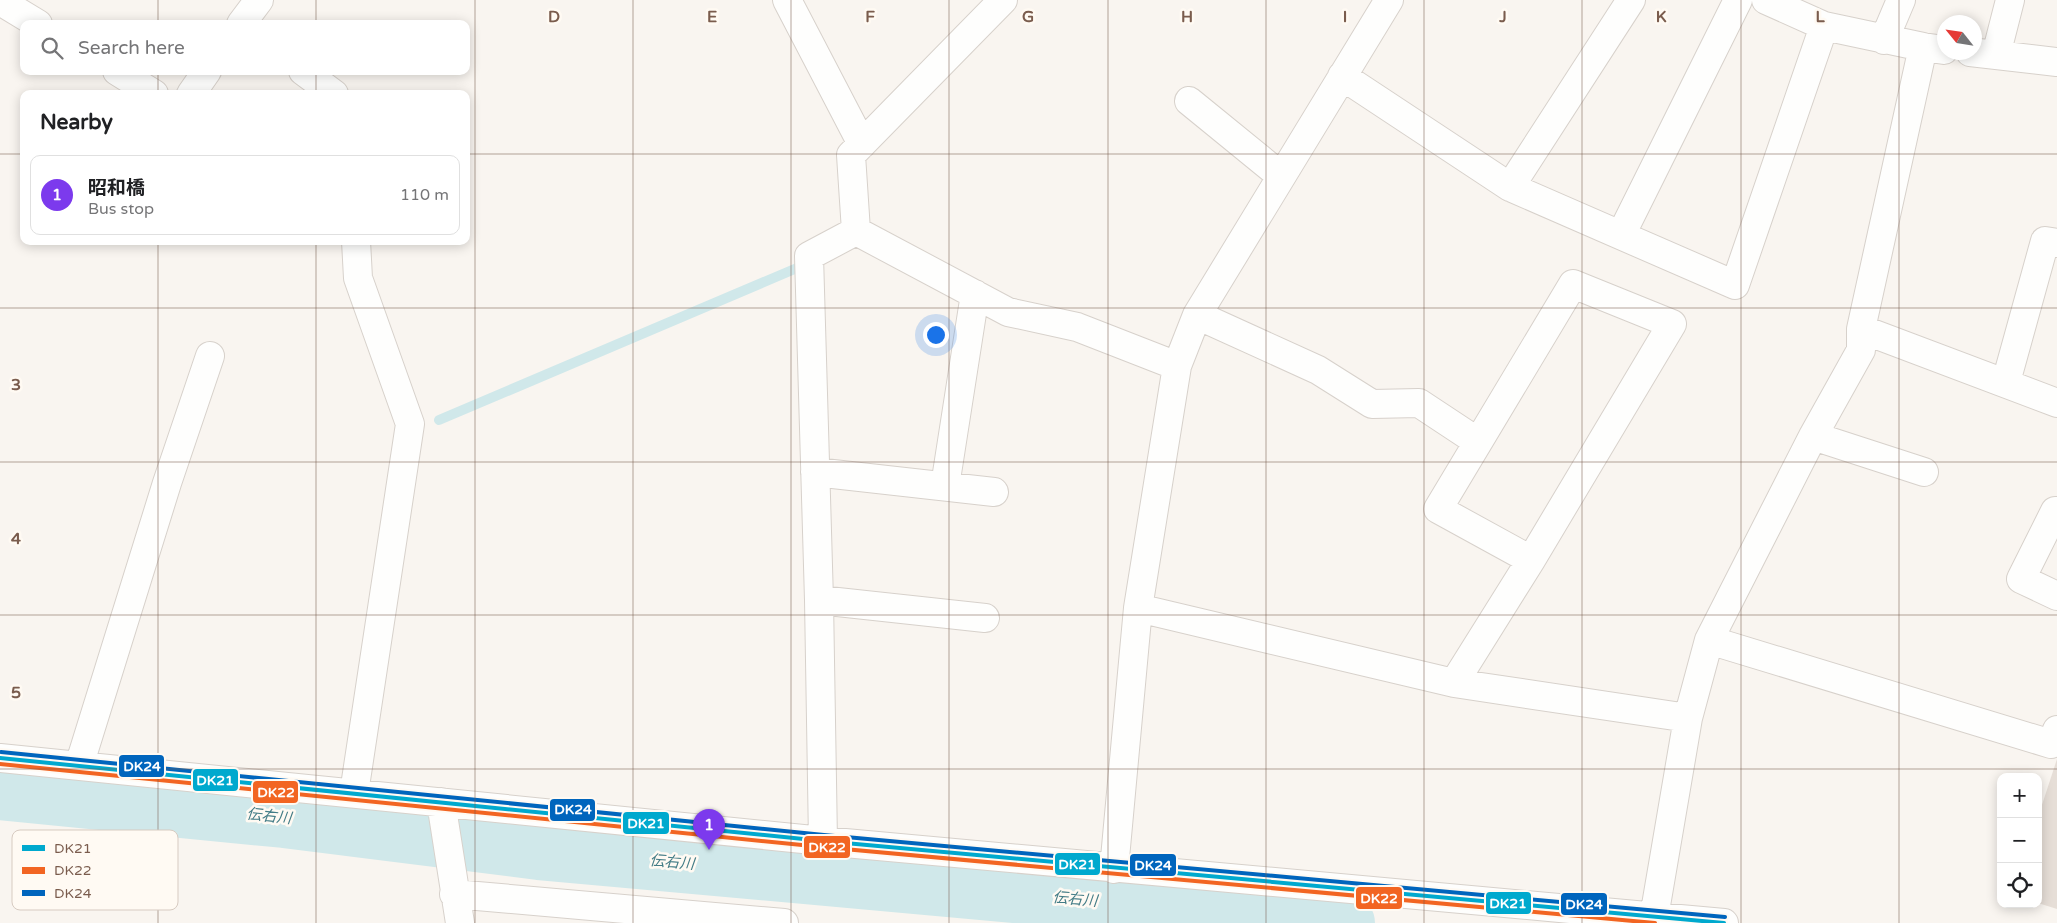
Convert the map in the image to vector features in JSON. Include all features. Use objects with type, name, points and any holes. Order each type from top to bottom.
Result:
[{"type":"street","points":[[244,20],[258,0]]},
{"type":"street","points":[[787,0],[862,144]]},
{"type":"street","points":[[856,231],[851,154],[1003,0]]},
{"type":"street","points":[[1114,869],[1138,608],[1177,366],[1197,315],[1389,0]]},
{"type":"street","points":[[1510,187],[1631,0]]},
{"type":"street","points":[[1621,235],[1738,0]]},
{"type":"street","points":[[1884,40],[1901,0]]},
{"type":"street","points":[[1996,55],[2010,0]]},
{"type":"street","points":[[0,1],[31,20]]},
{"type":"street","points":[[1654,920],[1688,718],[1709,640],[1813,436],[1861,350],[1861,329],[1934,49],[1824,26],[1772,1]]},
{"type":"street","points":[[1342,76],[1510,187],[1735,285],[1824,26]]},
{"type":"street","points":[[1982,53],[2057,62]]},
{"type":"street","points":[[123,75],[148,90]]},
{"type":"street","points":[[194,90],[204,75]]},
{"type":"street","points":[[308,75],[329,90]]},
{"type":"street","points":[[1189,101],[1281,176]]},
{"type":"street","points":[[856,231],[1008,312],[1077,327],[1177,366]]},
{"type":"street","points":[[823,841],[816,472],[809,256],[856,231]]},
{"type":"street","points":[[2006,382],[2045,241],[2057,243]]},
{"type":"street","points":[[354,793],[410,424],[358,278],[356,245]]},
{"type":"street","points":[[1454,683],[1531,560],[1672,324],[1573,284],[1438,509],[1531,560]]},
{"type":"street","points":[[945,486],[975,294]]},
{"type":"street","points":[[1197,315],[1318,370],[1372,404],[1418,403],[1478,442]]},
{"type":"street","points":[[1861,329],[2006,382],[2057,403]]},
{"type":"street","points":[[79,766],[167,483],[210,356]]},
{"type":"street","points":[[1813,436],[1924,472]]},
{"type":"street","points":[[816,472],[994,492]]},
{"type":"street","points":[[2055,511],[2021,579],[2057,596]]},
{"type":"street","points":[[819,600],[985,618]]},
{"type":"street","points":[[1138,608],[1454,683],[1688,718]]},
{"type":"street","points":[[1709,640],[2051,744],[2057,730]]},
{"type":"street","points":[[0,758],[354,793],[442,809],[823,841],[1654,920],[1724,923]]},
{"type":"street","points":[[442,809],[460,923]]},
{"type":"street","points":[[453,886],[784,923]]},
{"type":"building","points":[[2057,759],[2057,909],[2042,904],[2042,805]]},
{"type":"waterway","points":[[439,420],[804,265]]},
{"type":"waterway","name":"伝右川","points":[[0,790],[284,818],[539,850],[1345,923]]},
{"type":"transit line","name":"DK24","points":[[1,752],[824,835],[1725,917]]},
{"type":"transit line","name":"DK21","points":[[0,758],[823,841],[1724,923]]},
{"type":"transit line","name":"DK22","points":[[0,764],[822,847],[1655,923]]},
{"type":"place","name":"昭和橋","points":[[709,850]]}]
